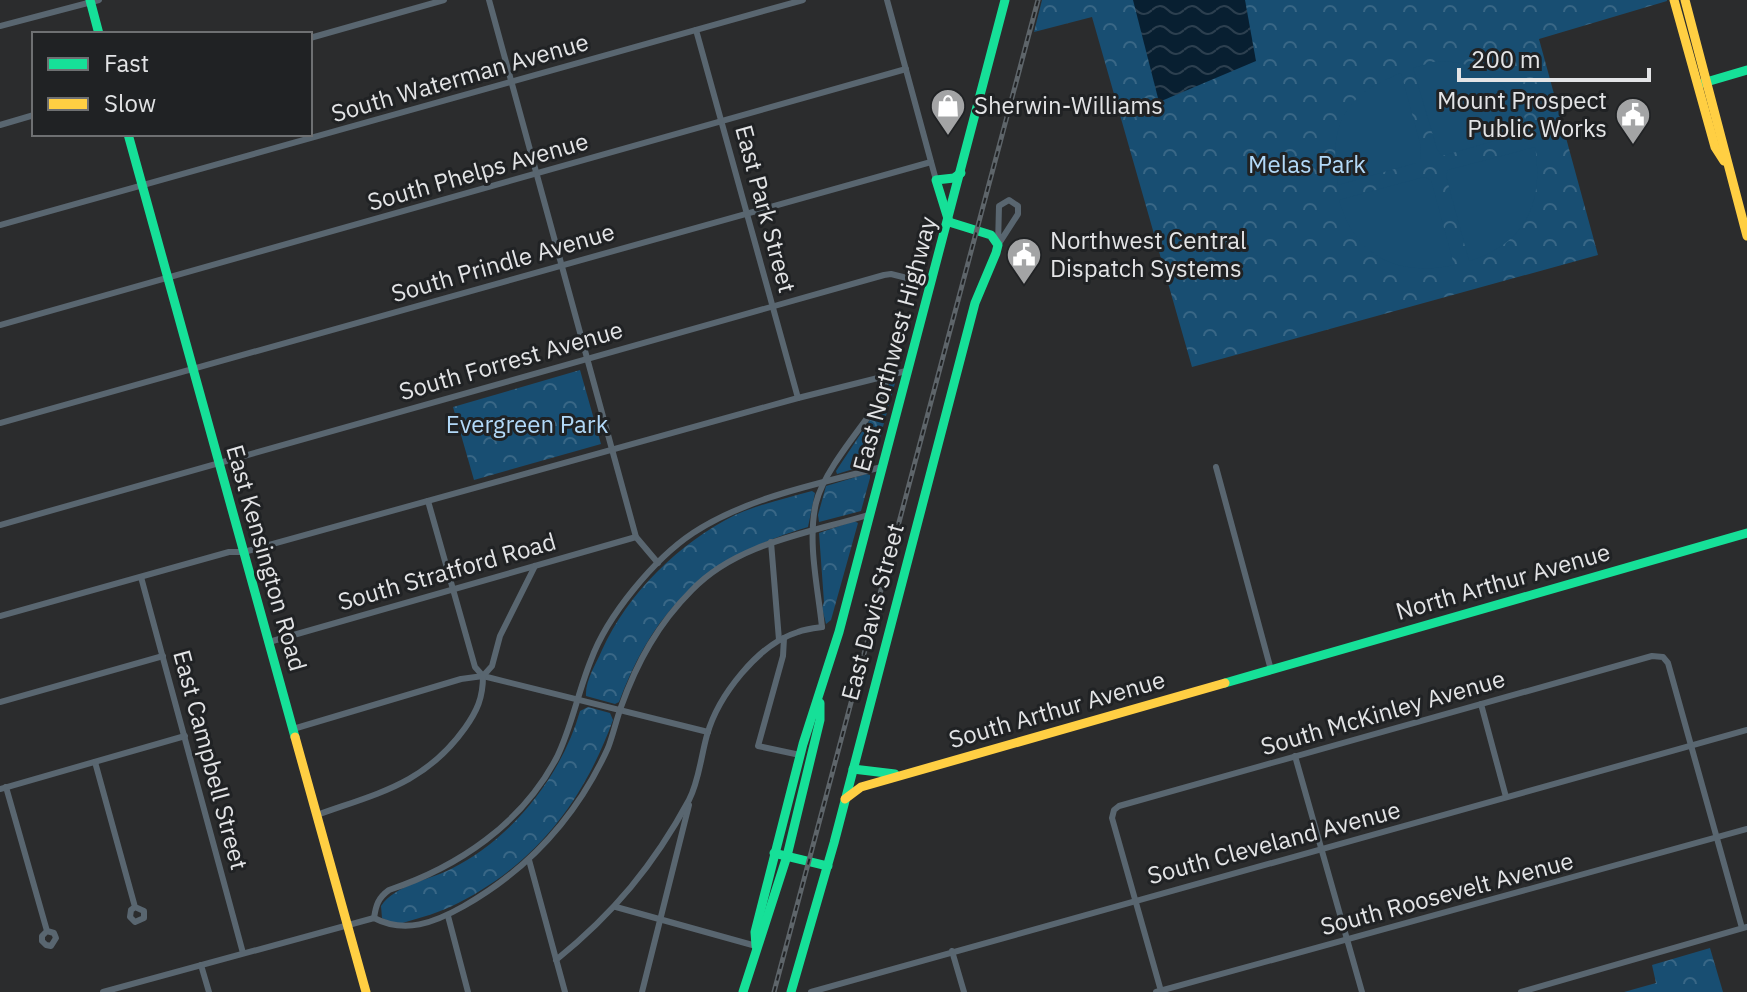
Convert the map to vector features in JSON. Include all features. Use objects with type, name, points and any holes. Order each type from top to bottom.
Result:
[{"type":"main road","name":"East Northwest Highway","points":[[756,946],[755,932],[774,853],[800,755],[839,632],[1005,0]]},
{"type":"main road","points":[[1674,0],[1715,147],[1728,167]]},
{"type":"main road","points":[[1685,0],[1747,236]]},
{"type":"main road","points":[[93,1],[99,32]]},
{"type":"main road","points":[[1696,85],[1747,70]]},
{"type":"main road","name":"East Kensington Road","points":[[129,136],[366,992]]},
{"type":"main road","points":[[961,173],[954,178],[936,180],[949,222],[991,235],[998,245]]},
{"type":"main road","name":"East Davis Street","points":[[791,992],[828,866],[975,303],[981,286],[996,263],[998,245]]},
{"type":"main road","name":"North Arthur Avenue","points":[[1271,670],[1747,533]]},
{"type":"main road","name":"South Arthur Avenue","points":[[853,769],[903,775],[1271,670]]},
{"type":"main road","name":"East Northwest Highway","points":[[743,992],[787,856],[820,720],[820,697]]},
{"type":"main road","points":[[845,799],[857,788],[903,775]]},
{"type":"main road","points":[[774,853],[828,866]]},
{"type":"street","points":[[312,37],[444,0]]},
{"type":"street","points":[[489,0],[636,537],[658,563]]},
{"type":"street","name":"South Waterman Avenue","points":[[0,225],[803,0]]},
{"type":"street","points":[[887,0],[936,180]]},
{"type":"street","points":[[0,26],[93,1]]},
{"type":"street","name":"East Park Street","points":[[696,30],[798,398]]},
{"type":"street","name":"South Phelps Avenue","points":[[0,325],[906,69]]},
{"type":"street","points":[[3,124],[32,116]]},
{"type":"street","name":"South Prindle Avenue","points":[[0,423],[931,162]]},
{"type":"street","points":[[1736,197],[1747,194]]},
{"type":"street","name":"East Davis Street","points":[[1014,201],[1018,214],[998,245],[999,206],[1014,201]]},
{"type":"street","name":"South Forrest Avenue","points":[[0,525],[891,274],[931,284]]},
{"type":"street","points":[[0,616],[906,371]]},
{"type":"street","points":[[822,627],[813,531],[816,503],[824,482],[885,393],[886,376]]},
{"type":"street","points":[[374,918],[381,896],[444,869],[473,851],[507,822],[543,780],[555,760],[592,657],[611,621],[658,563],[691,534],[735,509],[882,467]]},
{"type":"street","points":[[1216,467],[1271,670]]},
{"type":"street","points":[[317,815],[403,784],[429,767],[451,747],[477,711],[483,694],[483,676],[475,667],[428,501]]},
{"type":"street","points":[[103,992],[374,918],[409,928],[448,916],[485,895],[529,860],[562,824],[590,784],[609,744],[641,654],[695,586],[735,558],[771,542],[868,515]]},
{"type":"street","name":"South Stratford Road","points":[[269,642],[636,537]]},
{"type":"street","points":[[771,542],[783,656],[758,746],[811,757]]},
{"type":"street","points":[[483,676],[492,666],[500,636],[535,566]]},
{"type":"street","name":"East Campbell Street","points":[[141,577],[243,953]]},
{"type":"street","points":[[642,992],[708,732],[722,699],[745,669],[782,639],[796,632],[822,627],[839,632]]},
{"type":"street","points":[[0,702],[163,656]]},
{"type":"street","name":"South McKinley Avenue","points":[[1134,900],[1112,818],[1119,806],[1649,656],[1663,657],[1668,663],[1692,746]]},
{"type":"street","points":[[293,729],[461,679],[483,676],[708,732]]},
{"type":"street","points":[[1481,704],[1506,797]]},
{"type":"street","name":"South Cleveland Avenue","points":[[811,992],[1747,730]]},
{"type":"street","points":[[47,931],[3,788],[185,736]]},
{"type":"street","points":[[1521,992],[1745,928],[1692,746]]},
{"type":"street","points":[[1295,756],[1362,992]]},
{"type":"street","points":[[95,762],[135,907]]},
{"type":"street","points":[[556,960],[616,907],[651,862],[691,797]]},
{"type":"street","name":"South Roosevelt Avenue","points":[[1158,991],[1747,829]]},
{"type":"street","points":[[529,860],[565,992]]},
{"type":"street","points":[[1134,900],[1158,991]]},
{"type":"street","points":[[616,907],[756,946]]},
{"type":"street","points":[[448,916],[468,992]]},
{"type":"street","points":[[952,951],[964,992]]},
{"type":"street","points":[[201,965],[209,992]]},
{"type":"green space","name":"Melas Park","points":[[1042,0],[1667,1],[1539,39],[1598,255],[1192,367],[1092,17],[1034,32]]},
{"type":"green space","points":[[1437,61],[1469,66],[1496,80],[1516,102],[1529,131],[1442,156],[1437,149],[1413,68]]},
{"type":"green space","points":[[1401,73],[1421,147],[1420,159],[1416,163],[1338,185],[1336,145],[1344,115],[1366,91]]},
{"type":"green space","points":[[1535,147],[1536,186],[1527,218],[1505,244],[1469,261],[1446,176],[1448,170]]},
{"type":"green space","points":[[1424,177],[1431,180],[1454,265],[1415,268],[1382,258],[1356,236],[1339,200]]},
{"type":"green space","name":"Evergreen Park","points":[[580,370],[601,444],[474,480],[453,407]]},
{"type":"green space","points":[[890,379],[895,383],[873,463],[837,474],[836,471],[887,394]]},
{"type":"green space","points":[[866,474],[870,478],[861,511],[819,522],[826,486]]},
{"type":"green space","points":[[812,491],[815,493],[808,527],[742,553],[690,589],[650,638],[619,702],[615,704],[586,696],[591,673],[613,629],[641,590],[675,555],[735,515]]},
{"type":"green space","points":[[854,521],[858,523],[831,620],[826,624],[822,608],[819,533]]},
{"type":"green space","points":[[588,707],[610,713],[613,720],[586,780],[551,831],[506,873],[450,907],[397,925],[382,918],[381,906],[395,893],[451,869],[494,841],[514,823],[547,781],[572,735],[580,711]]},
{"type":"green space","points":[[1710,948],[1723,992],[1624,992],[1656,983],[1652,965]]},
{"type":"water","points":[[1133,0],[1245,0],[1256,61],[1159,102]]},
{"type":"railway","points":[[774,992],[1038,0]]},
{"type":"traffic: fast","points":[[90,0],[98,32]]},
{"type":"traffic: fast","points":[[756,946],[755,932],[803,744],[839,632],[1005,0]]},
{"type":"traffic: fast","points":[[1703,83],[1747,70]]},
{"type":"traffic: fast","points":[[129,136],[295,737]]},
{"type":"traffic: fast","points":[[949,222],[936,180],[954,178],[961,173]]},
{"type":"traffic: fast","points":[[791,992],[834,843],[975,303],[998,245],[991,235],[949,222]]},
{"type":"traffic: fast","points":[[1225,683],[1747,533]]},
{"type":"traffic: fast","points":[[743,992],[787,856],[820,720],[820,703]]},
{"type":"traffic: fast","points":[[853,769],[895,774]]},
{"type":"traffic: fast","points":[[774,853],[828,866]]},
{"type":"traffic: slow","points":[[1674,0],[1715,147],[1724,161]]},
{"type":"traffic: slow","points":[[1685,0],[1747,236]]},
{"type":"traffic: slow","points":[[845,799],[861,787],[1225,683]]},
{"type":"traffic: slow","points":[[295,737],[366,992]]},
{"type":"place","name":"Sherwin-Williams","points":[[948,137]]},
{"type":"place","name":"Mount Prospect Public Works","points":[[1633,146]]},
{"type":"place","name":"Northwest Central Dispatch Systems","points":[[1024,286]]}]
